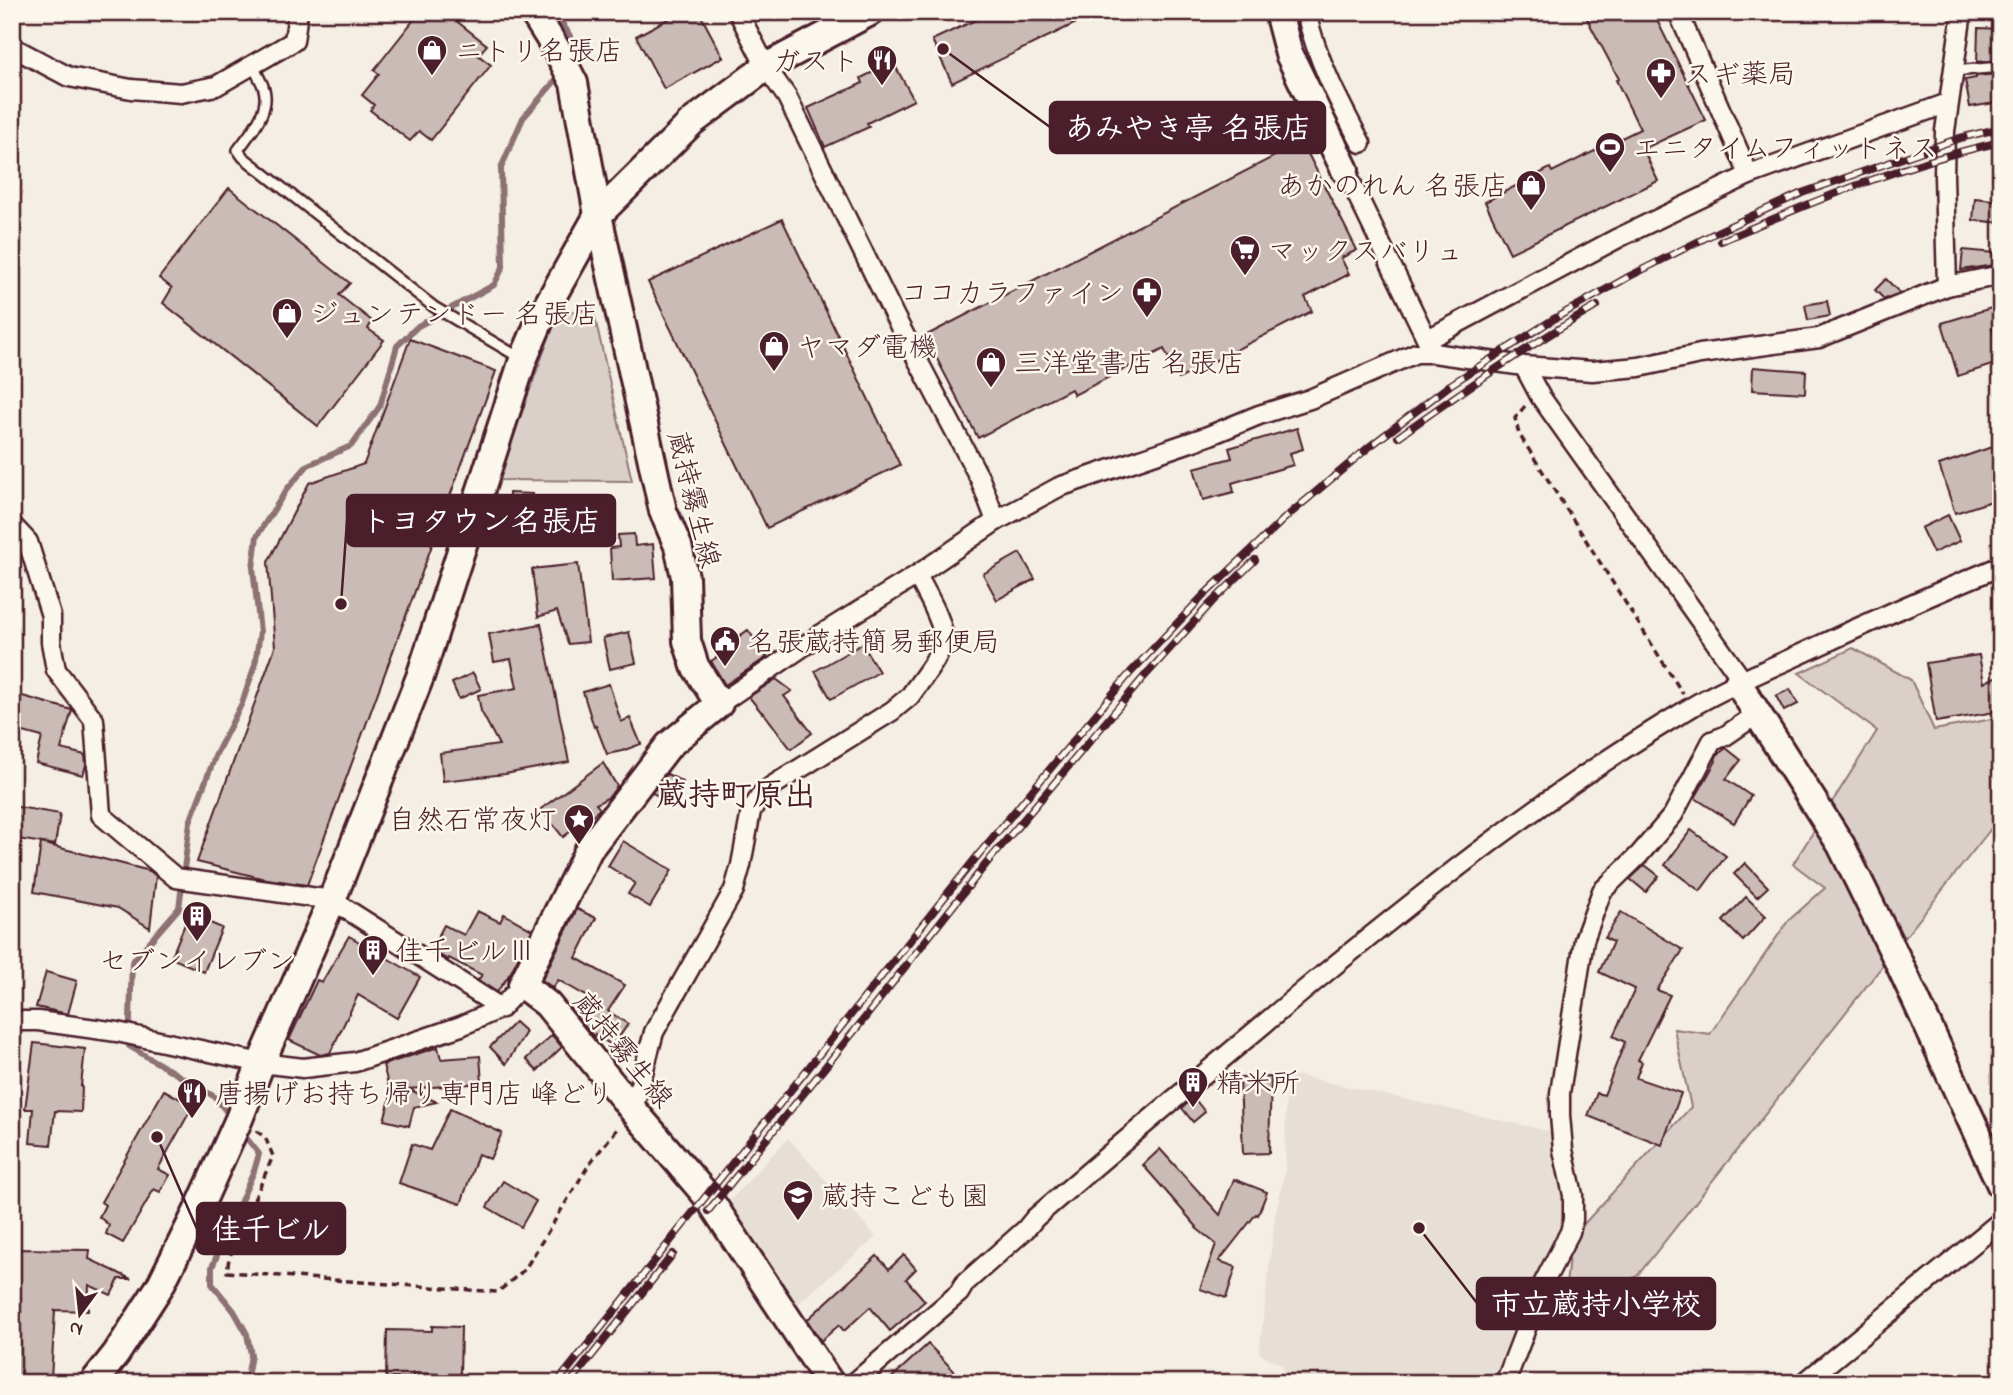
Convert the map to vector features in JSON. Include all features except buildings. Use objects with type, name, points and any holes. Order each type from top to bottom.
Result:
[{"type":"street","points":[[12,47],[69,77],[98,84],[155,92],[199,91],[216,86],[294,41],[298,12]]},
{"type":"street","name":"蔵持霧生線","points":[[533,12],[557,50],[573,83],[598,215],[663,511],[678,546],[685,577],[687,641],[695,666],[719,704]]},
{"type":"street","points":[[738,12],[766,67],[787,97],[895,317],[980,479],[996,521]]},
{"type":"street","points":[[93,1383],[116,1354],[160,1286],[225,1152],[332,900],[420,677],[523,360],[543,313],[598,215],[692,122],[766,67],[870,12]]},
{"type":"street","points":[[1278,12],[1289,54],[1431,346]]},
{"type":"street","points":[[1306,12],[1313,42],[1332,90],[1361,143]]},
{"type":"street","points":[[1678,12],[1749,175]]},
{"type":"street","points":[[1947,286],[1944,176],[1948,103],[1962,12]]},
{"type":"street","points":[[12,1021],[38,1021],[136,1035],[261,1063],[303,1068],[355,1062],[461,1026],[501,1008],[522,985],[589,849],[669,745],[719,704],[996,521],[1059,487],[1310,399],[1416,353],[1618,238],[1749,175],[1948,103]]},
{"type":"street","points":[[1431,346],[1524,366],[1592,372],[1639,367],[1700,354],[1819,338],[1947,286],[2001,275]]},
{"type":"street","points":[[1524,366],[1537,390],[1741,682],[1757,714],[1841,845],[1905,975],[2001,1185]]},
{"type":"street","points":[[12,524],[27,542],[51,616],[51,642],[56,670],[94,720],[101,815],[176,878],[332,900],[501,1008]]},
{"type":"street","points":[[855,1383],[959,1293],[965,1283],[1026,1229],[1035,1217],[1172,1100],[1398,913],[1564,789],[1691,707],[1908,604],[2001,566]]},
{"type":"street","points":[[633,1110],[654,1032],[734,890],[751,811],[755,804],[772,786],[904,702],[940,651],[943,635],[940,624],[917,575]]},
{"type":"street","points":[[1505,1383],[1544,1284],[1570,1232],[1573,1220],[1573,1195],[1563,1150],[1560,1093],[1588,927],[1602,891],[1639,855],[1673,815],[1712,741],[1725,736],[1757,714]]},
{"type":"street","name":"蔵持霧生線","points":[[522,985],[547,1004],[707,1196],[830,1383]]},
{"type":"street","points":[[1804,1383],[2001,1221]]},
{"type":"lane","points":[[253,66],[264,88],[265,102],[262,114],[238,150],[243,157],[434,307],[523,360]]},
{"type":"lane","points":[[1953,71],[2001,67]]},
{"type":"path","points":[[1537,390],[1516,418],[1519,434],[1691,707]]},
{"type":"path","points":[[241,1114],[265,1138],[273,1156],[229,1258],[227,1272],[498,1292],[525,1269],[590,1163],[633,1110]]},
{"type":"shaded area","points":[[593,309],[632,481],[497,480],[558,313]]},
{"type":"shaded area","points":[[1853,648],[1911,680],[1934,730],[2001,715],[2001,816],[1638,1275],[1562,1323],[1571,1238],[1691,1107],[1674,1029],[1710,1034],[1788,921],[1825,888],[1793,864],[1877,731],[1799,673]]},
{"type":"shaded area","points":[[1286,1073],[1553,1132],[1566,1224],[1499,1383],[1289,1383],[1282,1365],[1259,1353],[1275,1216],[1285,1170]]},
{"type":"shaded area","name":"蔵持こども園","points":[[788,1138],[876,1237],[793,1308],[724,1207]]},
{"type":"waterway","points":[[554,12],[573,42],[574,55],[571,62]]},
{"type":"waterway","points":[[232,1119],[215,1097],[129,1046],[132,962],[179,908],[190,822],[216,754],[242,703],[255,665],[260,632],[253,568],[257,536],[287,489],[308,465],[351,446],[380,406],[397,346],[418,326],[494,285],[503,267],[501,168],[523,118],[562,73]]},
{"type":"waterway","points":[[241,1131],[259,1154],[212,1267],[212,1284],[234,1311],[247,1334],[251,1355],[246,1383]]},
{"type":"railway","points":[[557,1383],[979,854],[1131,672],[1203,596],[1285,518],[1369,447],[1450,385],[1552,320],[1630,276],[1802,193],[1960,138],[2001,128]]},
{"type":"railway","points":[[1721,241],[1894,172],[2001,142]]},
{"type":"railway","points":[[1398,437],[1496,369],[1597,306]]},
{"type":"railway","points":[[708,1211],[986,864],[1143,678],[1212,602],[1255,560]]},
{"type":"railway","points":[[570,1383],[673,1254]]},
{"type":"place","name":"あみやき亭 名張店","points":[[943,49]]},
{"type":"place","name":"ニトリ名張店","points":[[432,77]]},
{"type":"place","name":"ガスト","points":[[882,87]]},
{"type":"place","name":"スギ薬局","points":[[1661,100]]},
{"type":"place","name":"エニタイムフィットネス","points":[[1610,174]]},
{"type":"place","name":"あかのれん 名張店","points":[[1531,212]]},
{"type":"place","name":"マックスバリュ","points":[[1245,277]]},
{"type":"place","name":"ココカラファイン","points":[[1147,319]]},
{"type":"place","name":"ジュンテンドー 名張店","points":[[287,340]]},
{"type":"place","name":"ヤマダ電機","points":[[774,373]]},
{"type":"place","name":"三洋堂書店 名張店","points":[[991,389]]},
{"type":"place","name":"トヨタウン名張店","points":[[341,604]]},
{"type":"place","name":"名張蔵持簡易郵便局","points":[[725,668]]},
{"type":"place","name":"自然石常夜灯","points":[[579,846]]},
{"type":"place","name":"セブンイレブン","points":[[197,943]]},
{"type":"place","name":"佳千ビルⅢ","points":[[373,977]]},
{"type":"place","name":"精米所","points":[[1193,1109]]},
{"type":"place","name":"唐揚げお持ち帰り専門店 峰どり","points":[[192,1120]]},
{"type":"place","name":"佳千ビル","points":[[157,1137]]},
{"type":"place","name":"蔵持こども園","points":[[798,1222]]},
{"type":"place","name":"市立蔵持小学校","points":[[1419,1228]]},
{"type":"district","name":"蔵持町原出","points":[[736,794]]}]
